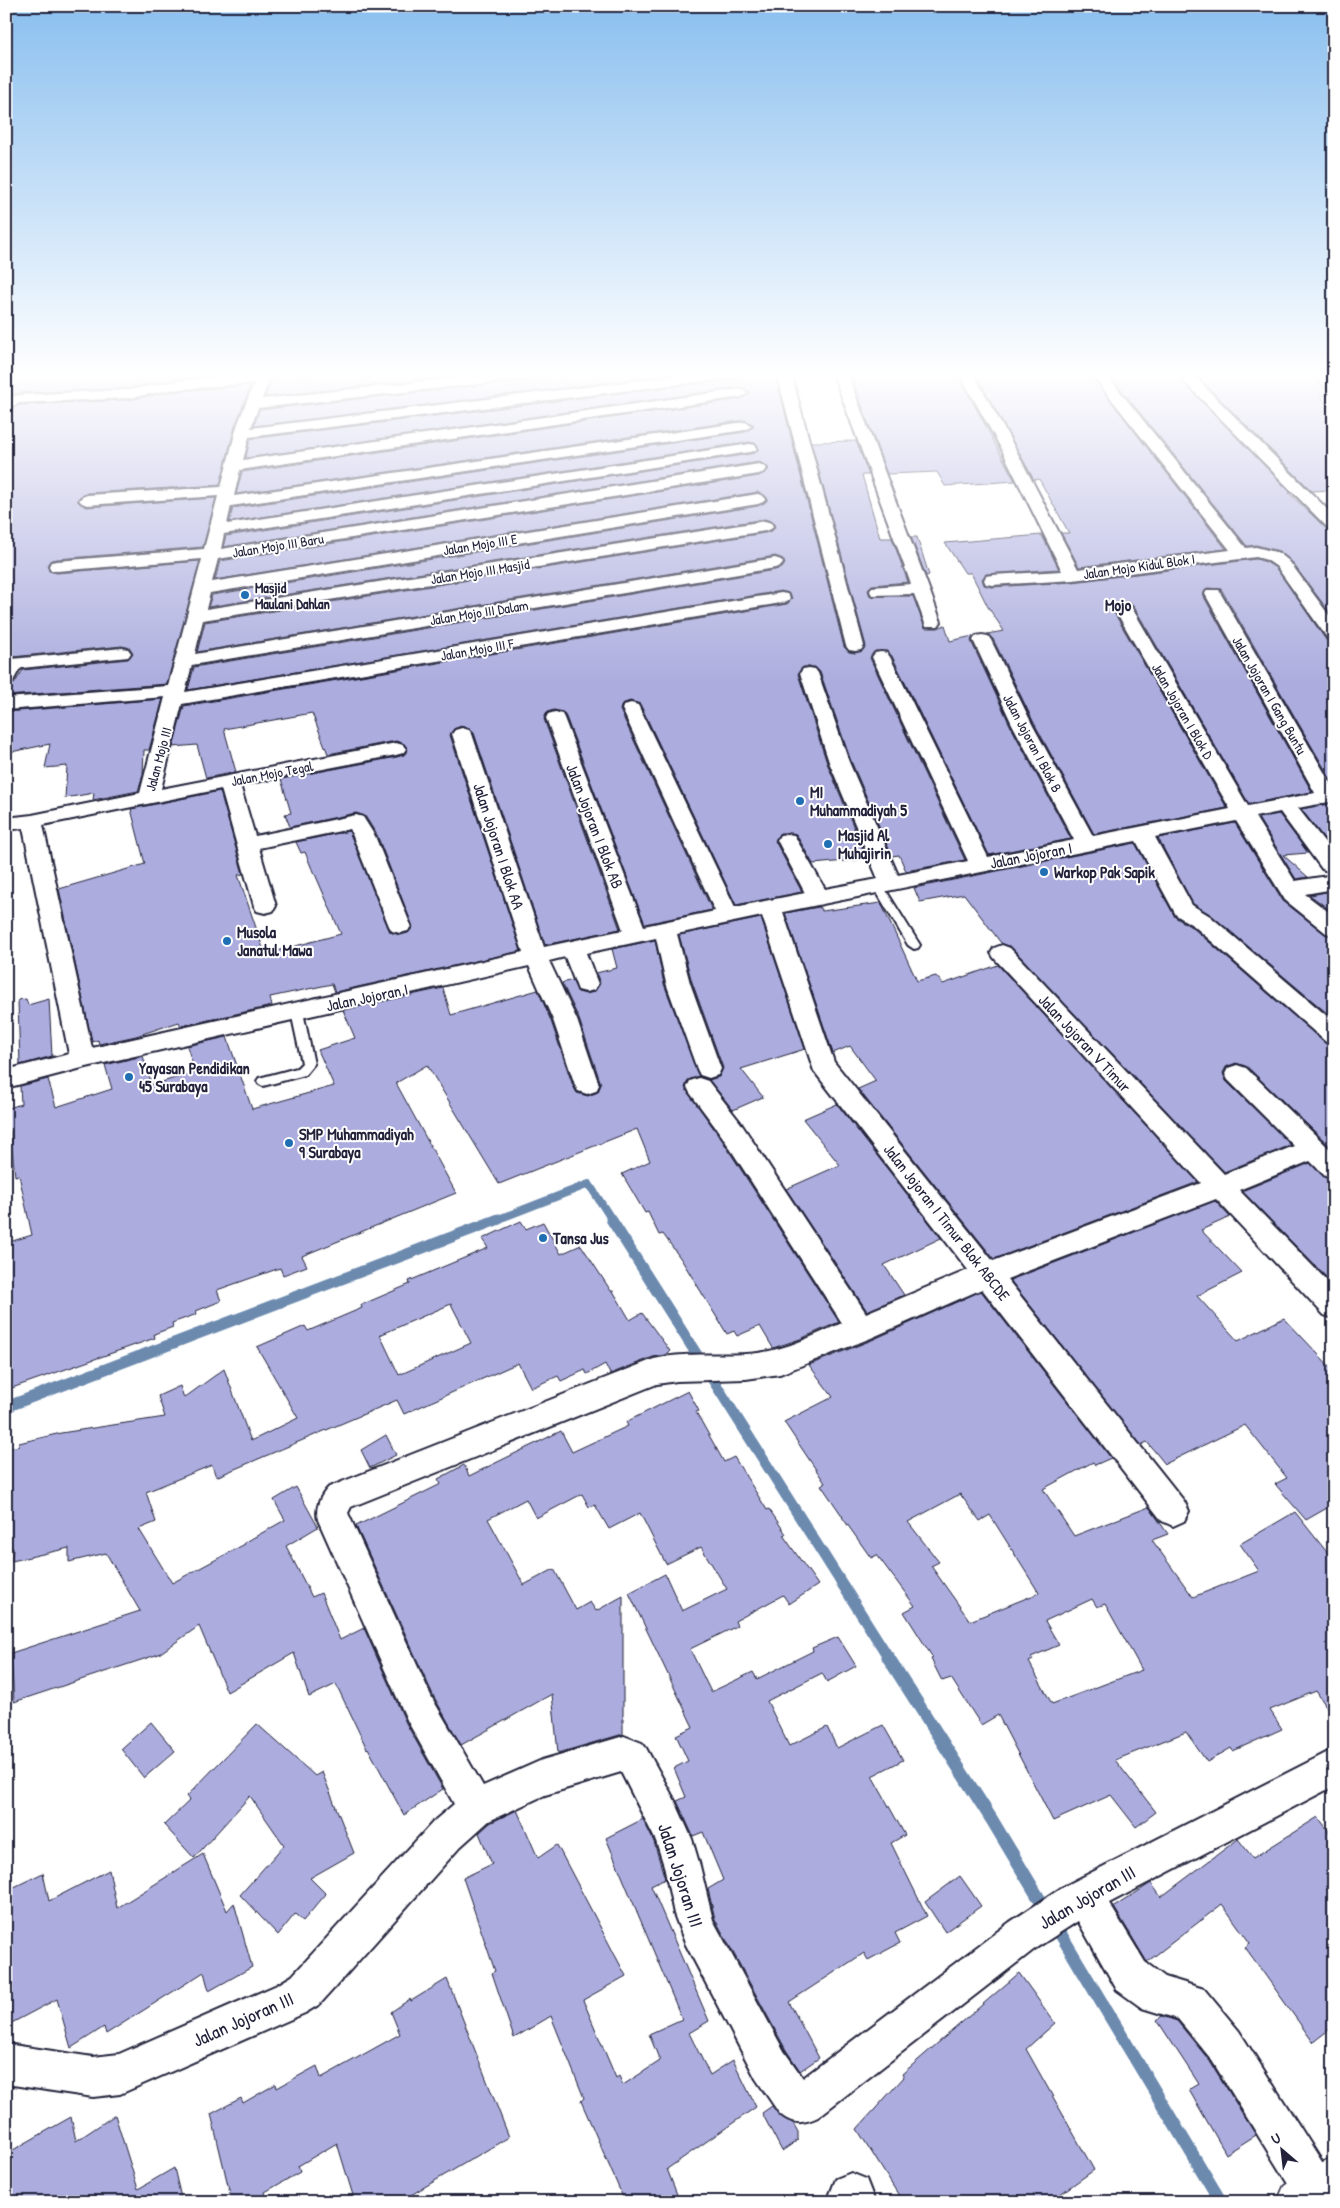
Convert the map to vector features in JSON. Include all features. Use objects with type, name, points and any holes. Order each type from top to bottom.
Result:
[{"type":"street","name":"Jalan Mojo III","points":[[6,824],[32,821],[149,797],[231,476]]},
{"type":"street","points":[[86,500],[226,496],[374,476]]},
{"type":"street","points":[[218,530],[568,476]]},
{"type":"street","name":"Jalan Mojo III Baru","points":[[57,566],[211,554],[714,476]]},
{"type":"street","points":[[811,476],[855,646]]},
{"type":"street","points":[[879,476],[932,622]]},
{"type":"street","name":"Jalan Mojo Kidul Blok I","points":[[1022,476],[1073,575],[1241,552],[1260,553],[1278,560],[1296,581],[1334,635]]},
{"type":"street","points":[[1180,476],[1241,552]]},
{"type":"street","points":[[1285,476],[1334,525]]},
{"type":"street","name":"Jalan Mojo III E","points":[[202,588],[758,499]]},
{"type":"street","name":"Jalan Mojo III Masjid","points":[[195,616],[765,526]]},
{"type":"street","name":"Jalan Mojo III Dalam","points":[[184,660],[775,563]]},
{"type":"street","points":[[992,580],[1073,575]]},
{"type":"street","points":[[878,591],[921,589]]},
{"type":"street","name":"Jalan Jojoran I Gang Buntu","points":[[1213,594],[1331,796]]},
{"type":"street","name":"Jalan Mojo III F","points":[[6,704],[175,696],[781,598]]},
{"type":"street","name":"Jalan Jojoran I Blok D","points":[[1124,608],[1242,814],[1290,889],[1299,901],[1334,928]]},
{"type":"street","name":"Jalan Jojoran I Blok B","points":[[982,640],[1022,724],[1087,844]]},
{"type":"street","points":[[6,679],[11,667],[18,663],[122,653]]},
{"type":"street","points":[[881,657],[981,865]]},
{"type":"street","points":[[809,672],[839,762],[885,884]]},
{"type":"street","points":[[631,710],[728,915]]},
{"type":"street","name":"Jalan Jojoran I Blok AB","points":[[555,718],[636,934]]},
{"type":"street","name":"Jalan Jojoran I Blok AA","points":[[462,734],[536,957],[565,1020],[587,1085]]},
{"type":"street","name":"Jalan Mojo Tegal","points":[[149,797],[396,749]]},
{"type":"street","points":[[229,781],[266,906]]},
{"type":"street","name":"Jalan Jojoran I","points":[[6,1078],[82,1059],[418,986],[636,934],[1331,796]]},
{"type":"street","points":[[1285,805],[1330,864],[1334,866]]},
{"type":"street","points":[[32,821],[82,1059]]},
{"type":"street","points":[[247,844],[356,821],[365,836],[400,926]]},
{"type":"street","points":[[1142,833],[1184,910],[1202,921],[1334,1036]]},
{"type":"street","points":[[787,840],[818,897]]},
{"type":"street","points":[[1290,889],[1334,882]]},
{"type":"street","name":"Jalan Jojoran I Timur Blok ABCDE","points":[[770,907],[823,1065],[1174,1511]]},
{"type":"street","points":[[665,928],[704,1078],[731,1129],[861,1329]]},
{"type":"street","points":[[573,948],[586,984]]},
{"type":"street","name":"Jalan Jojoran V Timur","points":[[1002,953],[1334,1307]]},
{"type":"street","points":[[1237,1074],[1334,1169]]},
{"type":"street","points":[[476,1808],[408,1685],[334,1520],[331,1512],[332,1506],[340,1497],[654,1372],[683,1368],[750,1367],[785,1360],[988,1274],[1220,1187],[1313,1149]]},
{"type":"street","name":"Jalan Jojoran III","points":[[6,2064],[93,2077],[120,2074],[291,1999],[306,1990],[447,1834],[476,1808],[542,1778],[624,1754],[630,1755],[661,1813],[678,1854],[698,1930],[770,2065],[793,2099],[798,2103],[804,2103],[811,2100],[1023,1935],[1080,1898],[1334,1767]]},
{"type":"street","points":[[1080,1898],[1131,1976],[1156,1994],[1190,2003],[1225,2046],[1314,2194]]},
{"type":"lane","points":[[885,884],[914,945]]},
{"type":"lane","points":[[263,1081],[301,1072],[308,1064],[297,1012]]},
{"type":"building","points":[[6,476],[222,476],[220,485],[87,493],[77,500],[87,507],[216,498],[203,547],[57,559],[51,560],[47,565],[49,571],[57,573],[200,561],[167,684],[6,696],[6,686],[14,684],[23,670],[128,659],[133,653],[130,648],[122,646],[12,657],[6,660]]},
{"type":"building","points":[[241,476],[360,476],[236,494]]},
{"type":"building","points":[[448,476],[528,476],[229,522],[233,508]]},
{"type":"building","points":[[609,476],[670,476],[223,547],[226,536]]},
{"type":"building","points":[[759,476],[801,476],[844,647],[849,652],[855,653],[862,651],[866,646],[820,476],[862,476],[880,538],[892,538],[908,582],[872,585],[868,590],[870,596],[913,596],[925,628],[938,628],[945,625],[950,641],[973,636],[971,641],[1010,725],[1071,839],[989,855],[892,656],[887,651],[875,651],[870,658],[965,860],[906,871],[899,855],[892,856],[851,761],[820,672],[815,667],[803,667],[798,674],[827,763],[867,859],[813,864],[796,834],[780,833],[775,841],[802,892],[736,905],[640,704],[630,701],[622,704],[620,710],[712,910],[645,924],[566,717],[563,712],[554,710],[547,712],[544,719],[620,929],[545,945],[474,733],[470,728],[461,726],[454,729],[450,735],[521,951],[335,992],[332,984],[270,997],[272,1006],[181,1026],[179,1022],[136,1036],[99,1044],[98,1040],[92,1042],[59,889],[145,864],[131,809],[220,791],[243,874],[238,875],[265,954],[341,934],[305,852],[301,853],[296,842],[349,831],[390,932],[400,935],[408,933],[413,927],[377,835],[365,816],[356,813],[290,827],[285,814],[291,813],[281,779],[397,757],[404,755],[408,750],[404,744],[396,741],[328,754],[312,713],[224,729],[236,772],[206,778],[197,745],[173,747],[184,706],[787,604],[792,598],[788,593],[781,591],[188,690],[194,667],[775,570],[782,568],[785,564],[783,559],[775,556],[197,652],[205,622],[765,533],[772,531],[775,527],[773,522],[765,519],[208,607],[212,595],[758,506],[768,499],[758,492],[215,580],[220,561]]},
{"type":"building","points":[[939,476],[1012,476],[1015,481],[945,486]]},
{"type":"building","points":[[1032,476],[1169,476],[1226,549],[1079,567],[1061,533],[1069,533],[1039,479],[1034,480]]},
{"type":"building","points":[[1191,476],[1274,476],[1291,493],[1289,493],[1334,536],[1334,618],[1290,560],[1279,551],[1256,545],[1247,546]]},
{"type":"building","points":[[1297,476],[1334,476],[1334,490],[1312,491]]},
{"type":"building","points":[[1042,535],[1059,569],[986,574],[982,579],[984,585],[992,587],[1073,582],[1256,559],[1276,568],[1326,640],[1334,642],[1334,785],[1221,589],[1207,588],[1203,595],[1312,792],[1249,804],[1134,607],[1129,602],[1117,602],[1112,609],[1227,808],[1094,834],[1034,723],[993,639],[987,634],[1004,631],[988,607],[971,573],[965,573],[945,543]]},
{"type":"building","points":[[911,537],[917,537],[929,575],[926,576]]},
{"type":"building","points":[[163,699],[149,750],[144,750],[143,775],[138,791],[93,800],[94,793],[65,798],[67,766],[45,768],[50,744],[6,753],[6,712]]},
{"type":"building","points":[[1334,803],[1334,841],[1327,842],[1301,809]]},
{"type":"building","points":[[1279,814],[1308,853],[1283,855],[1308,877],[1296,879],[1258,818]]},
{"type":"building","points":[[1235,823],[1283,901],[1325,934],[1334,937],[1334,1019],[1211,915],[1193,904],[1158,838]]},
{"type":"building","points":[[1135,843],[1175,917],[1193,928],[1325,1043],[1334,1046],[1334,1150],[1247,1067],[1236,1063],[1226,1067],[1223,1073],[1226,1081],[1291,1145],[1224,1172],[1011,947],[1001,943],[964,894],[920,902],[914,888]]},
{"type":"building","points":[[1326,892],[1334,899],[1334,913],[1310,895]]},
{"type":"building","points":[[881,903],[917,981],[936,976],[943,984],[998,965],[1198,1182],[994,1259],[858,1089],[876,1081],[850,1046],[833,1053],[785,913],[819,907],[822,911]]},
{"type":"building","points":[[761,918],[805,1049],[741,1069],[763,1097],[733,1110],[709,1080],[719,1077],[723,1068],[692,982],[679,935]]},
{"type":"building","points":[[655,940],[664,984],[699,1076],[688,1080],[685,1088],[720,1137],[839,1322],[800,1339],[773,1348],[760,1326],[737,1336],[734,1331],[727,1334],[681,1259],[663,1234],[659,1235],[648,1212],[645,1213],[622,1174],[650,1161],[637,1129],[499,1184],[427,1065],[396,1083],[456,1193],[302,1256],[307,1266],[283,1275],[280,1268],[217,1290],[221,1301],[196,1311],[197,1314],[172,1323],[173,1327],[154,1334],[155,1338],[6,1390],[6,1243],[32,1235],[19,1175],[15,1176],[10,1131],[6,1132],[6,1109],[21,1104],[20,1086],[48,1079],[56,1107],[112,1089],[105,1065],[143,1056],[152,1085],[195,1072],[187,1046],[227,1037],[252,1109],[334,1086],[318,1050],[355,1038],[343,1010],[443,988],[451,1015],[538,990],[551,1021],[573,1086],[577,1093],[588,1096],[598,1092],[601,1084],[579,1019],[562,983],[572,980],[578,992],[586,994],[594,992],[600,983],[596,973],[617,968],[612,949]]},
{"type":"building","points":[[26,999],[28,1005],[49,999],[52,1056],[20,1065],[18,1000]]},
{"type":"building","points":[[837,1104],[941,1238],[884,1265],[904,1295],[867,1311],[786,1189],[840,1165],[803,1119]]},
{"type":"building","points":[[1310,1163],[1324,1177],[1334,1181],[1334,1285],[1242,1191]]},
{"type":"building","points":[[1215,1201],[1230,1217],[1201,1230],[1242,1273],[1197,1296],[1238,1341],[1284,1318],[1334,1371],[1334,1504],[1306,1520],[1275,1484],[1287,1478],[1245,1425],[1165,1464],[1147,1442],[1141,1445],[1010,1280]]},
{"type":"building","points":[[521,1221],[526,1229],[543,1222],[561,1254],[581,1245],[611,1291],[613,1291],[630,1320],[642,1313],[670,1351],[666,1355],[653,1357],[610,1374],[605,1364],[587,1374],[585,1370],[561,1381],[558,1376],[531,1388],[518,1363],[404,1414],[397,1400],[216,1477],[212,1465],[146,1492],[156,1522],[139,1529],[172,1583],[285,1520],[274,1500],[296,1487],[318,1527],[286,1546],[312,1597],[321,1593],[340,1640],[364,1628],[406,1723],[443,1789],[404,1815],[367,1749],[336,1684],[309,1697],[294,1653],[227,1692],[199,1626],[159,1654],[14,1702],[11,1653],[140,1611],[106,1553],[69,1562],[69,1548],[12,1561],[13,1548],[6,1550],[6,1449],[19,1446],[19,1443],[61,1433],[165,1417],[158,1396],[180,1386],[184,1398],[224,1369],[251,1441],[298,1418],[257,1347],[305,1326],[308,1331],[362,1308],[361,1305],[410,1284],[409,1281],[488,1248],[482,1239]],"holes":[[[451,1304],[471,1343],[399,1375],[380,1335]]]},
{"type":"building","points":[[981,1291],[1111,1458],[1095,1465],[1093,1462],[1043,1489],[1074,1536],[1149,1507],[1168,1534],[1152,1540],[1193,1597],[1259,1571],[1240,1544],[1295,1512],[1334,1561],[1334,1718],[1316,1691],[1270,1710],[1282,1729],[1233,1751],[1231,1748],[1207,1762],[1186,1732],[1115,1760],[1156,1812],[1136,1827],[1111,1795],[1053,1821],[998,1715],[981,1725],[951,1678],[942,1681],[931,1659],[933,1658],[904,1612],[915,1606],[877,1555],[871,1558],[821,1485],[825,1483],[784,1422],[833,1397],[809,1365],[872,1340]],"holes":[[[960,1494],[980,1521],[990,1515],[1039,1593],[970,1621],[931,1566],[939,1562],[908,1522]],[[1092,1599],[1097,1607],[1105,1604],[1142,1670],[1052,1704],[1029,1662],[1033,1660],[1031,1657],[1059,1645],[1045,1621]]]},
{"type":"building","points":[[688,1391],[699,1411],[696,1412],[724,1462],[734,1457],[767,1510],[769,1509],[786,1534],[783,1535],[818,1585],[789,1604],[783,1595],[735,1621],[737,1626],[690,1649],[711,1692],[753,1672],[757,1679],[813,1651],[812,1648],[838,1637],[856,1666],[827,1682],[822,1673],[767,1701],[789,1746],[827,1727],[837,1748],[883,1725],[903,1760],[872,1776],[905,1835],[891,1843],[927,1916],[895,1933],[900,1943],[868,1960],[864,1953],[789,2002],[819,2058],[800,2071],[786,2050],[715,1919],[708,1889],[723,1880],[703,1832],[693,1836],[677,1801],[686,1797],[674,1768],[688,1761],[676,1735],[693,1727],[629,1593],[665,1574],[682,1611],[727,1589],[701,1547],[666,1564],[640,1513],[609,1529],[595,1505],[589,1507],[582,1494],[536,1518],[526,1499],[488,1519],[524,1585],[554,1569],[576,1610],[590,1602],[596,1611],[623,1596],[623,1734],[558,1753],[552,1694],[461,1745],[434,1697],[356,1526],[441,1484],[438,1479],[464,1465],[469,1476],[561,1431],[572,1452],[628,1426],[626,1422]]},
{"type":"building","points":[[386,1435],[396,1455],[370,1468],[361,1450]]},
{"type":"building","points":[[151,1722],[175,1751],[144,1778],[121,1749]]},
{"type":"building","points":[[257,1724],[315,1776],[322,1772],[354,1853],[310,1878],[326,1894],[303,1921],[295,1914],[278,1935],[240,1895],[284,1845],[250,1796],[194,1858],[164,1825],[190,1800],[187,1796]]},
{"type":"building","points":[[517,1810],[538,1858],[557,1845],[626,1976],[583,2000],[616,2078],[619,2076],[623,2085],[660,2061],[649,2034],[682,2019],[606,1838],[643,1819],[654,1842],[665,1879],[651,1886],[709,2021],[689,2033],[710,2075],[733,2060],[756,2107],[667,2169],[680,2202],[625,2202],[581,2101],[584,2098],[551,2016],[514,2038],[492,1973],[495,1971],[463,1878],[492,1864],[479,1833],[490,1823]]},
{"type":"building","points":[[1318,1817],[1334,1838],[1334,2026],[1313,2042],[1245,1947],[1250,1943],[1222,1904],[1147,1962],[1114,1907],[1151,1883],[1161,1897],[1238,1839],[1253,1858]]},
{"type":"building","points":[[203,1854],[227,1911],[234,1903],[252,1967],[209,1991],[204,1972],[106,2034],[104,2027],[71,2048],[57,1999],[6,2026],[6,1891],[43,1873],[49,1901],[109,1870],[117,1908]]},
{"type":"building","points":[[960,1876],[981,1906],[945,1932],[925,1902]]},
{"type":"building","points":[[1019,1973],[1055,2023],[1026,2049],[1094,2170],[1049,2202],[903,2202],[857,2129],[904,2077],[902,2074]]},
{"type":"building","points":[[447,1979],[509,2137],[411,2195],[413,2202],[355,2202],[337,2143],[298,2166],[300,2172],[265,2192],[267,2202],[232,2202],[211,2114],[241,2098],[243,2103],[276,2084],[277,2088],[317,2066],[321,2078],[400,2034],[391,2012],[410,1999],[411,2001]]},
{"type":"building","points":[[1162,2016],[1177,2021],[1209,2060],[1256,2135],[1226,2154],[1189,2090],[1199,2084],[1157,2020]]},
{"type":"building","points":[[772,2106],[783,2118],[793,2123],[798,2132],[798,2140],[782,2151],[762,2113]]},
{"type":"building","points":[[115,2115],[138,2189],[174,2168],[182,2202],[6,2202],[6,2154],[71,2117],[76,2141]]},
{"type":"waterway","points":[[496,1220],[589,1184],[612,1220]]},
{"type":"waterway","points":[[6,1407],[499,1219]]},
{"type":"waterway","points":[[611,1219],[889,1658]]},
{"type":"waterway","points":[[888,1657],[992,1820],[1046,1910]]},
{"type":"waterway","points":[[1054,1923],[1221,2202]]},
{"type":"place","name":"Masjid Maulani Dahlan","points":[[245,595]]},
{"type":"place","name":"MI Muhammadiyah 5","points":[[800,801]]},
{"type":"place","name":"Masjid Al Muhajirin","points":[[828,844]]},
{"type":"place","name":"Warkop Pak Sapik","points":[[1044,872]]},
{"type":"place","name":"Musola Janatul Mawa","points":[[227,941]]},
{"type":"place","name":"Yayasan Pendidikan 45 Surabaya","points":[[129,1077]]},
{"type":"place","name":"SMP Muhammadiyah 9 Surabaya","points":[[289,1143]]},
{"type":"place","name":"Tansa Jus","points":[[543,1238]]},
{"type":"district","name":"Mojo","points":[[1118,605]]}]
